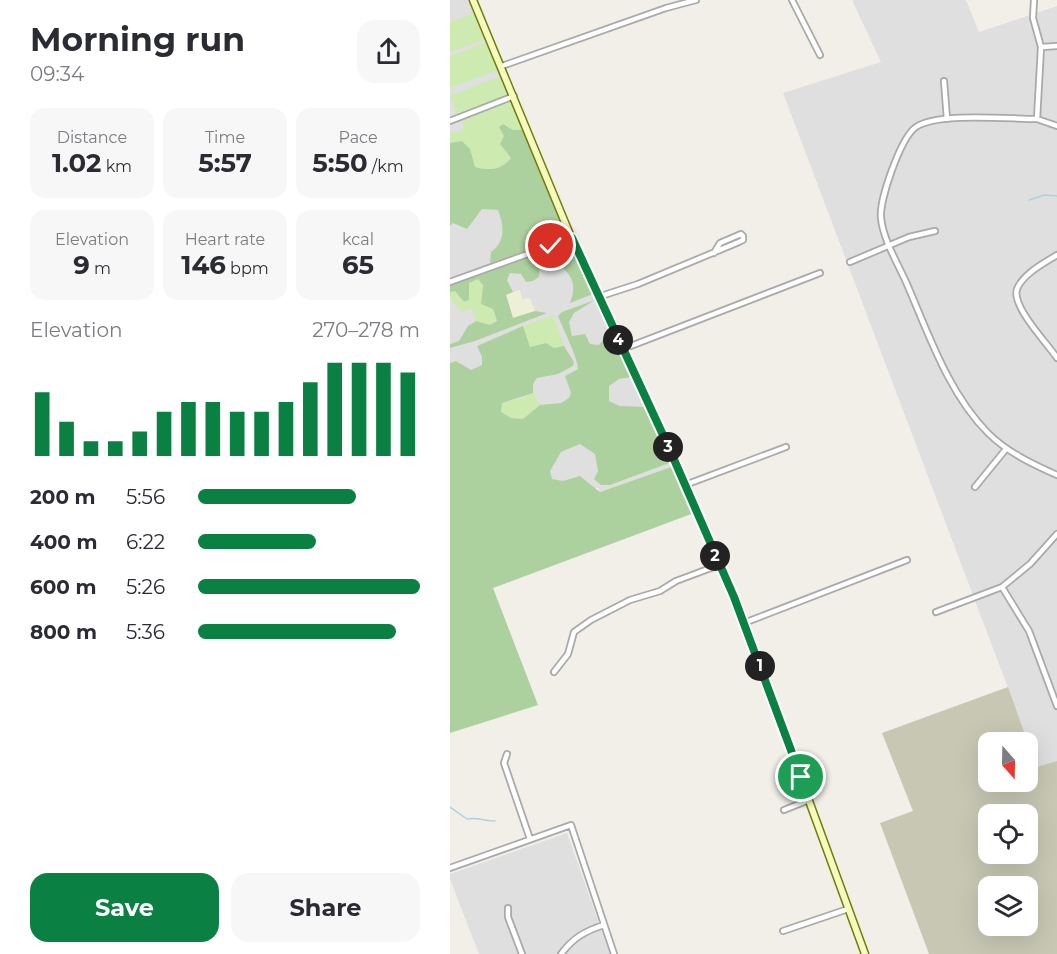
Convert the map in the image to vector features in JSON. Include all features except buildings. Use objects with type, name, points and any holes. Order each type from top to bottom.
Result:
[{"type":"street","points":[[473,0],[572,238],[685,485],[688,502],[744,622],[865,954]]},
{"type":"street","points":[[502,66],[666,8],[696,0]]},
{"type":"street","points":[[792,0],[820,55]]},
{"type":"street","points":[[1034,0],[1033,18],[1041,47],[1037,119]]},
{"type":"street","points":[[1041,47],[1057,46]]},
{"type":"street","points":[[944,81],[947,119]]},
{"type":"street","points":[[450,121],[514,96]]},
{"type":"street","points":[[1057,126],[1037,119],[947,119],[924,122],[907,135],[882,201],[881,217],[890,245],[954,386],[970,412],[1006,449],[1057,475]]},
{"type":"street","points":[[850,262],[890,245],[935,231]]},
{"type":"street","points":[[598,297],[714,253],[743,240],[743,236],[741,234],[720,243],[714,253]]},
{"type":"street","points":[[450,282],[572,238]]},
{"type":"street","points":[[1057,255],[1025,278],[1016,296],[1021,309],[1057,358]]},
{"type":"street","points":[[623,349],[820,273]]},
{"type":"street","points":[[685,485],[786,447]]},
{"type":"street","points":[[975,487],[1006,449]]},
{"type":"street","points":[[936,612],[1002,587],[1030,564],[1057,534]]},
{"type":"street","points":[[744,622],[907,560]]},
{"type":"street","points":[[554,672],[568,654],[574,632],[591,620],[630,600],[660,591],[676,581],[719,565]]},
{"type":"street","points":[[1002,587],[1029,631],[1057,706]]},
{"type":"street","points":[[507,754],[504,763],[530,839]]},
{"type":"street","points":[[784,810],[809,800]]},
{"type":"street","points":[[450,868],[571,825],[614,954]]},
{"type":"street","points":[[508,908],[508,917],[522,954]]},
{"type":"street","points":[[783,931],[849,909]]},
{"type":"street","points":[[561,954],[576,937],[604,925]]},
{"type":"shaded area","points":[[450,0],[469,0],[572,248],[674,466],[600,492],[598,488],[450,495]]},
{"type":"shaded area","points":[[852,0],[966,0],[979,32],[1057,6],[1057,761],[1038,767],[1038,732],[1025,732],[783,93],[881,62]]},
{"type":"shaded area","points":[[520,290],[522,299],[530,298],[535,311],[513,318],[506,294]]},
{"type":"shaded area","points":[[1008,687],[1024,732],[978,732],[978,792],[1038,792],[1038,767],[1057,761],[1057,954],[929,954],[880,823],[913,811],[882,733]]},
{"type":"shaded area","points":[[567,833],[610,954],[479,954],[450,874]]},
{"type":"green space","points":[[475,13],[486,39],[450,52],[450,22]]},
{"type":"green space","points":[[487,42],[499,70],[450,88],[450,56]]},
{"type":"green space","points":[[502,76],[510,96],[457,116],[450,95]]},
{"type":"green space","points":[[512,100],[524,130],[513,130],[503,124],[504,136],[500,144],[511,158],[503,165],[494,168],[475,167],[470,149],[462,141],[450,143],[450,133],[461,131],[464,126],[462,121]]},
{"type":"green space","points":[[503,124],[513,130],[524,130],[567,237],[490,263],[491,252],[499,243],[502,233],[502,222],[498,210],[482,209],[467,229],[453,223],[450,226],[450,143],[462,141],[470,149],[475,167],[490,169],[499,167],[511,158],[500,144],[504,136],[499,127]]},
{"type":"green space","points":[[572,248],[593,294],[570,303],[573,283],[561,266],[563,254]]},
{"type":"green space","points":[[537,253],[540,260],[539,277],[526,282],[521,274],[510,273],[507,280],[513,292],[506,295],[513,318],[535,311],[547,313],[475,341],[450,348],[450,344],[459,341],[468,326],[476,321],[490,325],[497,321],[493,309],[481,304],[483,285],[478,279],[469,283],[469,300],[464,302],[455,291],[450,292],[450,284]]},
{"type":"green space","points":[[478,279],[483,284],[497,321],[490,325],[476,321],[472,309],[462,312],[450,299],[450,292],[454,291],[464,302],[469,283]]},
{"type":"green space","points":[[595,300],[574,313],[569,322],[572,336],[585,334],[590,344],[599,345],[610,331],[632,377],[619,379],[609,386],[609,401],[620,406],[646,407],[672,462],[610,485],[601,485],[594,479],[598,471],[595,454],[580,444],[561,452],[550,471],[552,479],[563,481],[580,476],[600,492],[674,466],[694,513],[493,588],[538,705],[450,733],[450,363],[456,361],[471,370],[482,365],[482,357],[477,346],[523,326],[530,347],[546,343],[554,348],[564,346],[574,362],[573,366],[558,374],[537,378],[533,384],[533,393],[502,403],[501,412],[511,418],[523,419],[540,405],[561,403],[569,398],[571,393],[565,376],[578,369],[558,316],[562,312]]},
{"type":"green space","points":[[553,315],[564,346],[554,348],[546,343],[530,347],[523,326]]},
{"type":"green space","points":[[533,393],[540,405],[523,419],[511,418],[501,412],[502,403]]},
{"type":"waterway","points":[[1029,200],[1044,195],[1057,196]]},
{"type":"waterway","points":[[450,807],[467,819],[495,821]]},
{"type":"route","points":[[551,246],[572,238],[669,448],[734,597],[801,777]]}]
